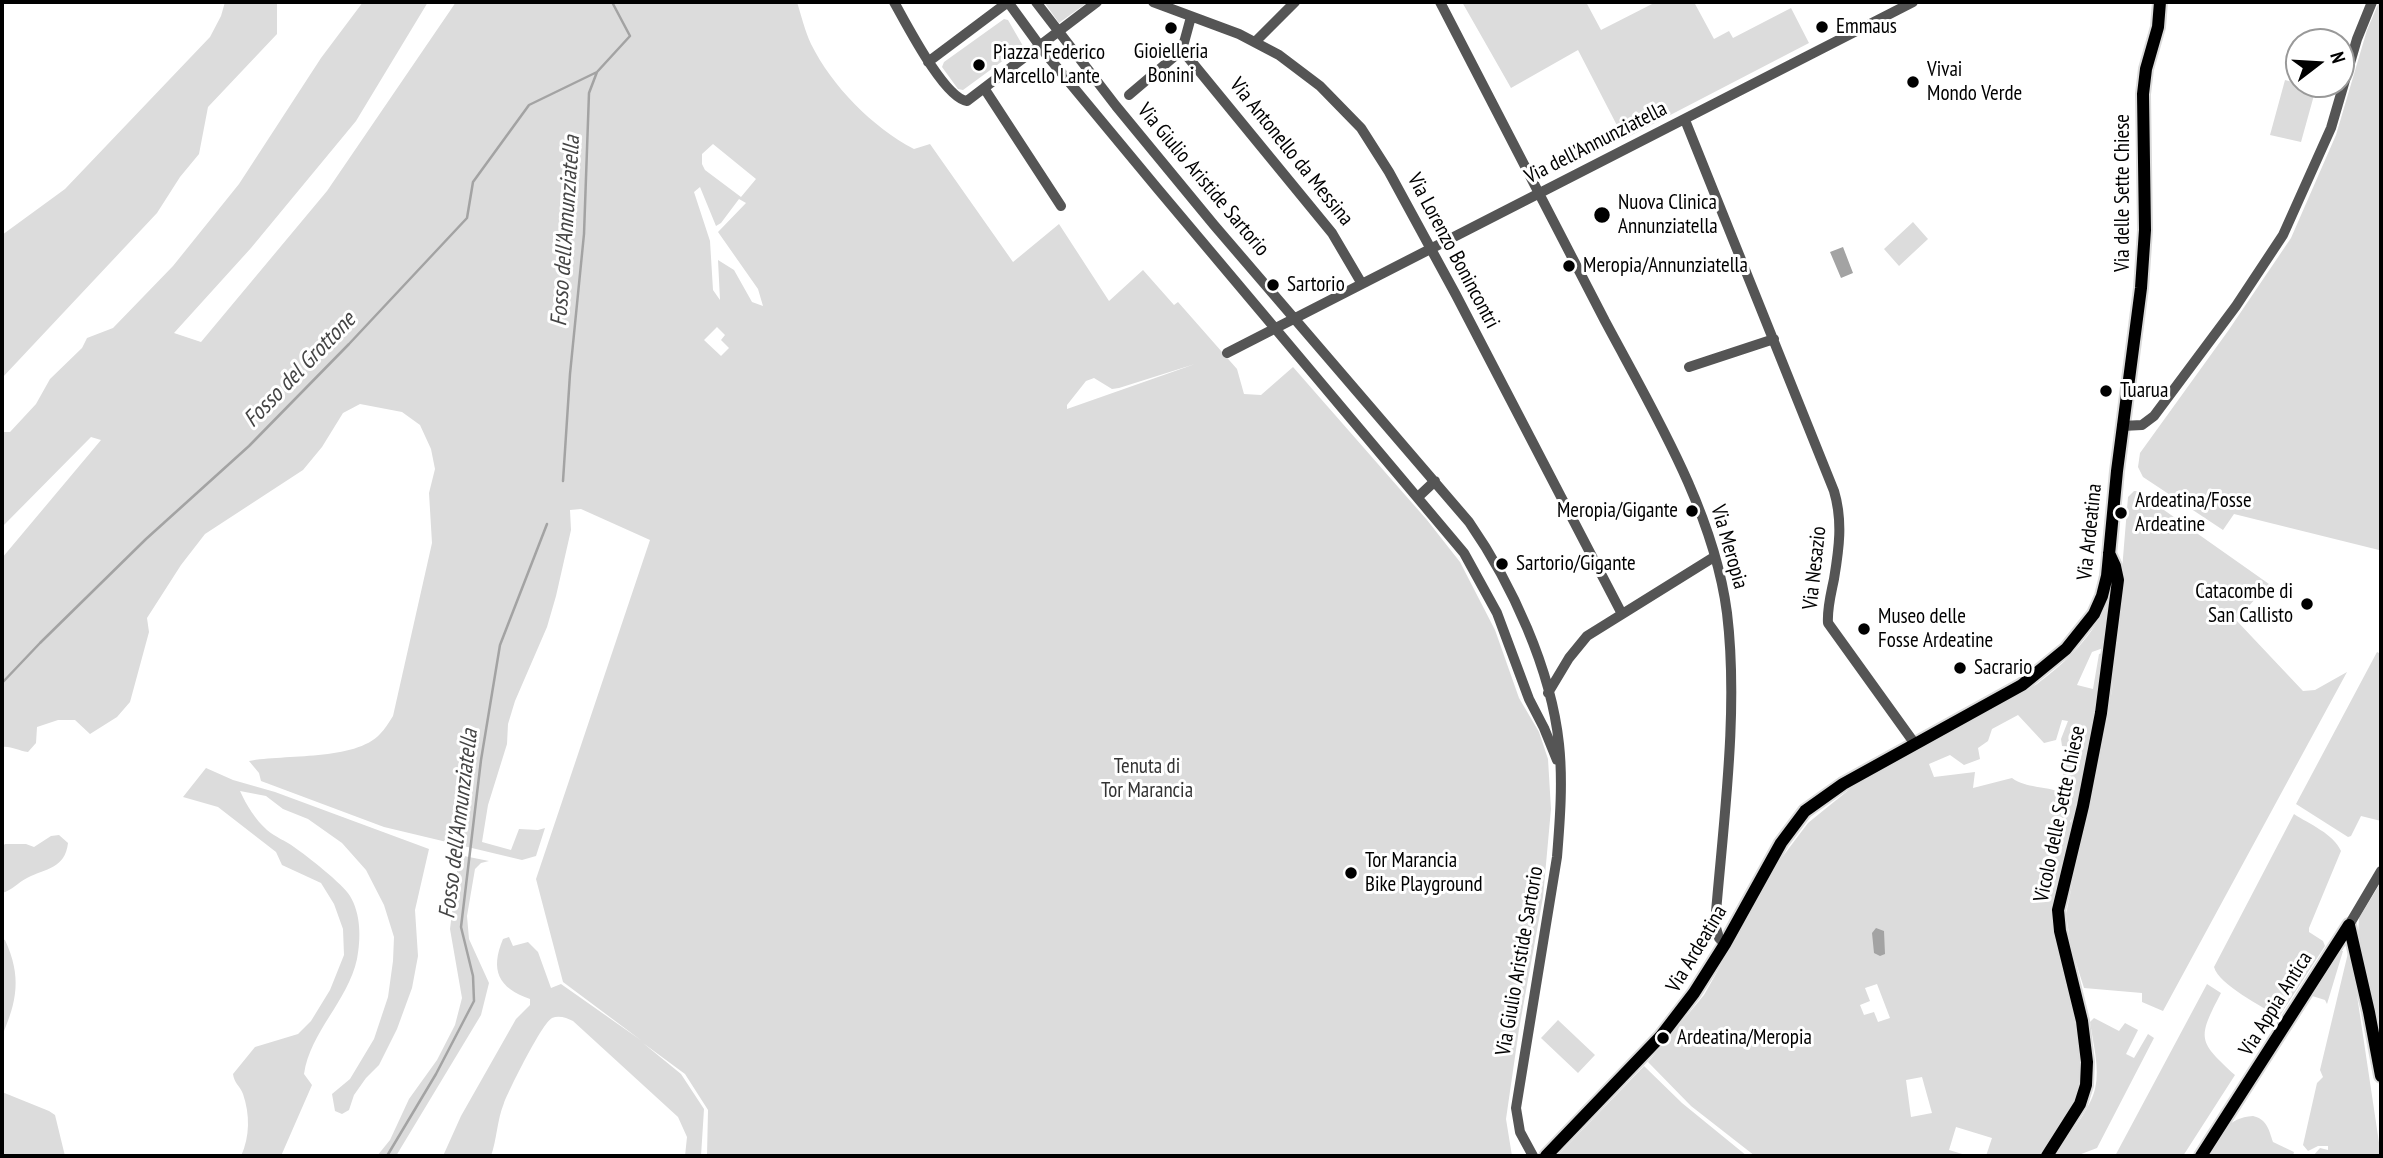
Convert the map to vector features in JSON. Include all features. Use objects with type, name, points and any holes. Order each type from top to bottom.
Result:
[{"type":"main road","name":"Via delle Sette Chiese","points":[[2122,426],[2145,239],[2144,87],[2147,64],[2158,27],[2160,2]]},
{"type":"main road","name":"Via Ardeatina","points":[[1546,1156],[1670,1024],[1694,993],[1725,944],[1762,874],[1805,811],[1843,784],[2015,689],[2066,649],[2086,626],[2097,608],[2105,583],[2122,426]]},
{"type":"main road","name":"Vicolo delle Sette Chiese","points":[[2047,1156],[2080,1104],[2086,1085],[2087,1062],[2082,1021],[2060,931],[2058,910],[2085,797],[2104,696],[2118,580],[2109,553]]},
{"type":"main road","points":[[2349,925],[2370,1012],[2381,1076]]},
{"type":"main road","name":"Via Appia Antica","points":[[2201,1156],[2349,925]]},
{"type":"street","points":[[894,2],[928,62],[962,101],[967,101],[1097,2]]},
{"type":"street","points":[[928,62],[1008,2],[1039,46]]},
{"type":"street","points":[[1036,2],[1058,31]]},
{"type":"street","name":"Via Lorenzo Bonincontri","points":[[1153,2],[1255,42],[1311,78],[1361,128],[1389,172],[1622,614]]},
{"type":"street","points":[[1255,42],[1295,2]]},
{"type":"street","name":"Via Meropia","points":[[1440,2],[1676,456],[1700,513],[1714,557],[1727,612],[1731,668],[1731,710],[1715,924],[1719,938],[1725,944]]},
{"type":"street","name":"Via dell'Annunziatella","points":[[1296,318],[1913,2]]},
{"type":"street","points":[[2122,426],[2139,426],[2154,416],[2236,306],[2278,244],[2331,128],[2363,19],[2372,2]]},
{"type":"street","points":[[1129,94],[1182,50],[1191,17]]},
{"type":"street","name":"Via Giulio Aristide Sartorio","points":[[1058,31],[1178,181],[1469,522],[1507,584],[1524,622],[1558,731],[1560,767],[1557,857],[1516,1108],[1520,1132],[1533,1156]]},
{"type":"street","name":"Via Giulio Aristide Sartorio","points":[[1039,46],[1454,540],[1483,584],[1506,633],[1529,699],[1560,767]]},
{"type":"street","name":"Via Antonello da Messina","points":[[1182,50],[1332,233],[1362,284]]},
{"type":"street","points":[[984,88],[1061,206]]},
{"type":"street","name":"Via Nesazio","points":[[1685,120],[1838,505],[1840,539],[1828,623],[1915,744]]},
{"type":"street","points":[[1227,353],[1296,318]]},
{"type":"street","points":[[1689,367],[1774,339]]},
{"type":"street","points":[[1418,497],[1435,481]]},
{"type":"street","points":[[1529,699],[1548,693],[1580,642],[1595,630],[1714,557]]},
{"type":"street","name":"Via Appia Antica","points":[[2349,925],[2381,871]]},
{"type":"green space","points":[[225,2],[277,2],[277,34],[208,107],[199,154],[180,177],[157,213],[2,378],[2,235],[65,189],[210,37]]},
{"type":"green space","name":"Tenuta di Tor Marancia","points":[[363,2],[428,2],[356,121],[251,248],[174,333],[201,342],[327,191],[456,2],[797,2],[811,44],[842,90],[868,117],[898,140],[914,149],[930,144],[1013,262],[1059,224],[1109,301],[1143,270],[1174,305],[1178,302],[1237,369],[1244,394],[1261,395],[1293,367],[1427,520],[1460,562],[1495,630],[1519,698],[1539,732],[1548,759],[1551,809],[1543,897],[1506,1119],[1512,1156],[707,1156],[708,1110],[685,1074],[643,1043],[681,1074],[704,1109],[701,1156],[685,1156],[687,1137],[678,1117],[573,1021],[557,1017],[552,1018],[541,1032],[512,1085],[502,1109],[491,1156],[443,1156],[461,1116],[516,1019],[530,1005],[530,999],[519,995],[504,983],[497,969],[503,939],[509,937],[513,946],[528,942],[538,952],[551,988],[561,984],[642,1041],[563,982],[536,879],[650,540],[581,509],[570,510],[571,530],[556,596],[547,627],[508,724],[507,744],[488,805],[482,842],[511,850],[519,829],[545,828],[536,856],[522,860],[384,827],[261,781],[259,773],[249,761],[354,749],[369,743],[380,734],[393,716],[432,543],[429,493],[435,469],[431,449],[420,425],[402,412],[360,404],[343,413],[322,447],[303,470],[205,534],[181,565],[147,618],[149,632],[130,702],[117,717],[90,734],[75,720],[58,720],[37,727],[36,743],[28,752],[2,747],[2,558],[101,440],[91,437],[2,527],[2,432],[10,432],[36,404],[50,379],[82,348],[87,338],[113,328],[173,266],[239,184],[321,58]],"holes":[[[713,144],[756,179],[741,197],[705,170],[702,154]],[[700,187],[716,226],[739,199],[746,203],[718,232],[758,289],[763,306],[752,302],[734,270],[718,260],[720,300],[713,290],[710,241],[694,192]],[[717,327],[725,335],[721,340],[729,348],[721,356],[704,340]],[[1195,364],[1067,409],[1067,405],[1086,381],[1094,378],[1112,389]]]},
{"type":"green space","points":[[1044,2],[1088,2],[1059,23]]},
{"type":"green space","points":[[1462,2],[1586,2],[1601,30],[1656,2],[1694,2],[1714,39],[1729,31],[1733,38],[1791,8],[1809,43],[1624,139],[1578,50],[1511,88]]},
{"type":"green space","points":[[2381,2],[2381,546],[2379,550],[2234,514],[2223,530],[2143,477],[2138,467],[2140,453],[2291,238],[2336,135],[2347,98],[2355,98],[2355,71],[2367,30]]},
{"type":"green space","points":[[1004,19],[1008,20],[1023,46],[963,90],[958,89],[942,67],[944,62]]},
{"type":"green space","points":[[2285,80],[2285,98],[2313,98],[2301,142],[2270,135]]},
{"type":"green space","points":[[1913,222],[1928,239],[1899,266],[1884,249]]},
{"type":"green space","points":[[2134,491],[2269,584],[2236,620],[2303,691],[2315,690],[2347,672],[2163,1011],[2142,1002],[2142,993],[2084,988],[2071,947],[2066,914],[2112,691],[2128,497]]},
{"type":"green space","points":[[2109,602],[2106,647],[2092,652],[2077,685],[2093,689],[2099,654],[2106,652],[2078,812],[2070,821],[2074,829],[2056,897],[2077,1006],[2084,1065],[2079,1099],[2042,1156],[1986,1156],[1992,1138],[1956,1127],[1949,1150],[1969,1156],[1755,1156],[1691,1106],[1648,1062],[1704,995],[1780,860],[1808,823],[1851,788],[2037,684],[2078,647]],"holes":[[[2018,715],[2044,743],[2056,740],[2062,720],[2068,721],[2061,739],[2062,746],[2082,748],[2077,764],[2069,763],[2069,760],[2065,759],[2061,793],[2024,784],[2012,778],[1973,788],[1975,772],[1934,777],[1929,764],[1950,755],[1964,765],[1980,759],[1978,748],[1988,741],[1992,729]],[[1877,984],[1890,1018],[1878,1022],[1874,1012],[1864,1015],[1860,1005],[1870,1001],[1865,988]],[[1922,1077],[1932,1113],[1911,1117],[1906,1080]]]},
{"type":"green space","points":[[2377,652],[2381,654],[2381,821],[2361,816],[2348,837],[2296,804]]},
{"type":"green space","points":[[206,768],[429,849],[415,910],[418,956],[412,988],[397,1029],[379,1065],[354,1095],[349,1110],[342,1114],[335,1111],[332,1094],[350,1079],[374,1039],[388,997],[394,937],[384,905],[366,870],[342,843],[308,819],[283,809],[266,796],[240,791],[267,830],[307,857],[346,891],[354,903],[359,927],[357,959],[352,974],[308,1059],[304,1074],[312,1085],[281,1156],[241,1156],[246,1141],[248,1117],[243,1094],[233,1074],[255,1047],[298,1034],[311,1021],[330,990],[344,955],[343,929],[334,904],[321,883],[282,865],[276,852],[218,807],[183,797]]},
{"type":"green space","points":[[2294,814],[2327,834],[2341,851],[2309,928],[2309,932],[2323,941],[2325,946],[2279,1017],[2233,988],[2214,967]]},
{"type":"green space","points":[[59,835],[68,843],[59,863],[2,893],[2,847],[5,844],[26,844],[34,847],[51,836]]},
{"type":"green space","points":[[459,855],[489,861],[481,863],[475,869],[467,916],[469,939],[489,983],[481,1015],[396,1156],[377,1156],[390,1140],[409,1099],[437,1060],[455,1025],[462,998],[450,929]]},
{"type":"green space","points":[[2381,882],[2381,1029],[2358,936],[2359,918]]},
{"type":"green space","points":[[2,939],[5,940],[14,966],[15,989],[2,1036]]},
{"type":"green space","points":[[2337,951],[2343,951],[2327,1004],[2325,1000],[2309,995]]},
{"type":"green space","points":[[2348,953],[2351,955],[2381,1156],[2313,1156],[2320,1148],[2328,1150],[2328,1146],[2318,1146],[2308,1151],[2303,1145],[2317,1083],[2323,1077],[2320,1070]]},
{"type":"green space","points":[[2207,984],[2221,993],[2208,1020],[2205,1038],[2214,1054],[2235,1075],[2183,1156],[2115,1156]]},
{"type":"green space","points":[[2094,1018],[2119,1031],[2125,1023],[2138,1030],[2126,1054],[2134,1058],[2148,1034],[2154,1038],[2097,1148],[2076,1156],[2054,1156],[2083,1115],[2095,1089],[2096,1064],[2090,1022]]},
{"type":"green space","points":[[1558,1020],[1595,1055],[1578,1073],[1541,1038]]},
{"type":"green space","points":[[1644,1066],[1682,1103],[1747,1156],[1557,1156]]},
{"type":"green space","points":[[2,1092],[55,1115],[65,1156],[2,1156]]},
{"type":"green space","points":[[2253,1116],[2264,1122],[2273,1142],[2294,1152],[2293,1156],[2213,1156],[2207,1152],[2231,1123]]},
{"type":"shaded area","points":[[1843,247],[1853,273],[1841,278],[1830,252]]},
{"type":"shaded area","points":[[1876,928],[1884,931],[1885,954],[1880,956],[1874,953],[1872,933]]},
{"type":"waterway","name":"Fosso dell'Annunziatella","points":[[563,481],[584,234],[589,93],[597,72],[630,36],[612,2]]},
{"type":"waterway","name":"Fosso del Grottone","points":[[2,683],[146,539],[249,446],[467,218],[473,182],[529,105],[597,72]]},
{"type":"waterway","name":"Fosso dell'Annunziatella","points":[[387,1156],[436,1074],[474,1001],[473,976],[461,927],[481,760],[500,645],[547,524]]},
{"type":"place","name":"Emmaus","points":[[1822,27]]},
{"type":"place","name":"Gioielleria Bonini","points":[[1171,28]]},
{"type":"place","name":"Piazza Federico Marcello Lante","points":[[979,65]]},
{"type":"place","name":"Vivai Mondo Verde","points":[[1913,82]]},
{"type":"place","name":"Nuova Clinica Annunziatella","points":[[1602,215]]},
{"type":"place","name":"Meropia/Annunziatella","points":[[1569,266]]},
{"type":"place","name":"Sartorio","points":[[1273,285]]},
{"type":"place","name":"Tuarua","points":[[2106,391]]},
{"type":"place","name":"Meropia/Gigante","points":[[1692,511]]},
{"type":"place","name":"Ardeatina/Fosse Ardeatine","points":[[2121,513]]},
{"type":"place","name":"Sartorio/Gigante","points":[[1502,564]]},
{"type":"place","name":"Catacombe di San Callisto","points":[[2307,604]]},
{"type":"place","name":"Museo delle Fosse Ardeatine","points":[[1864,629]]},
{"type":"place","name":"Sacrario","points":[[1960,668]]},
{"type":"place","name":"Tor Marancia Bike Playground","points":[[1351,873]]},
{"type":"place","name":"Ardeatina/Meropia","points":[[1663,1038]]}]
